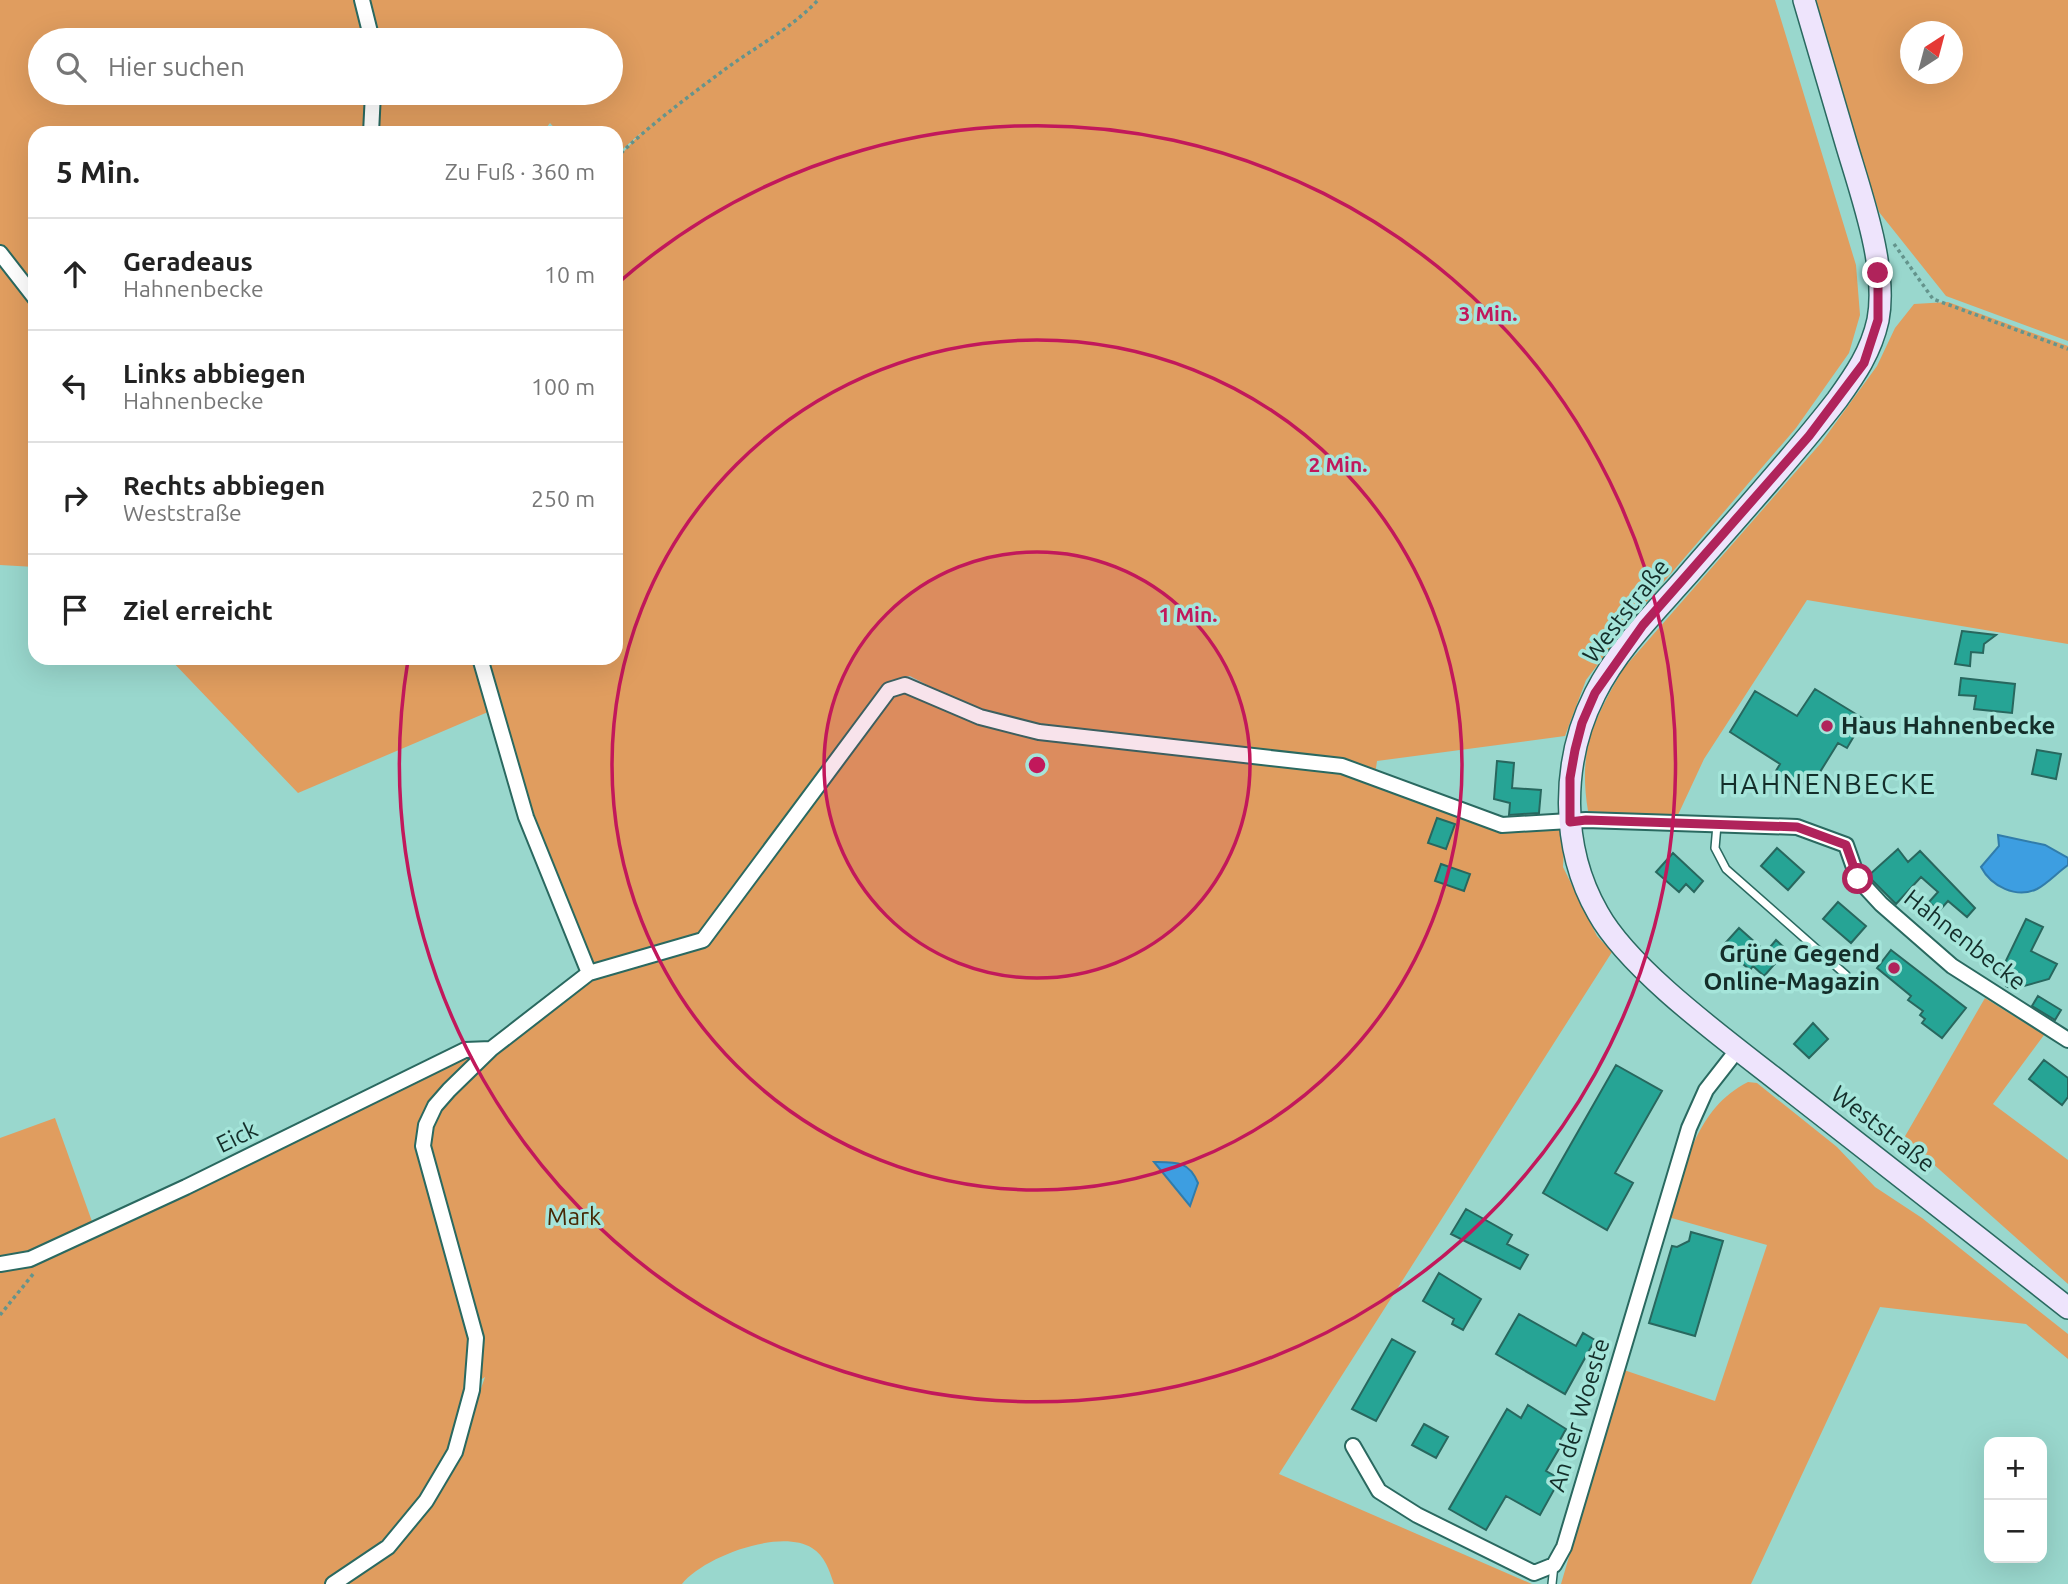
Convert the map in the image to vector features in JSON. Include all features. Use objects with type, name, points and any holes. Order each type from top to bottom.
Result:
[{"type":"main road","name":"Weststraße","points":[[1804,0],[1863,201],[1878,273],[1880,297],[1872,341],[1864,363],[1809,436],[1643,625],[1614,662],[1582,723],[1570,778],[1570,822],[1579,868],[1598,914],[1641,965],[1738,1049],[2068,1308]]},
{"type":"street","points":[[362,0],[369,28]]},
{"type":"street","points":[[371,126],[372,105]]},
{"type":"street","points":[[0,253],[28,289]]},
{"type":"street","points":[[333,1584],[388,1547],[426,1501],[455,1452],[472,1390],[476,1338],[423,1146],[426,1125],[435,1106],[491,1049],[589,973],[526,817],[482,665]]},
{"type":"street","name":"Hahnenbecke","points":[[589,973],[703,940],[889,690],[897,685],[905,685],[980,717],[1039,732],[1342,766],[1502,825],[1586,820],[1797,827],[1846,845],[1858,879],[1881,905],[1970,979],[2068,1040]]},
{"type":"street","name":"Eick","points":[[0,1264],[30,1259],[234,1164],[465,1050],[491,1049]]},
{"type":"street","name":"An der Woeste","points":[[1554,1564],[1564,1547],[1689,1128],[1706,1090],[1738,1049]]},
{"type":"street","points":[[1353,1446],[1379,1491],[1417,1516],[1534,1573],[1554,1564]]},
{"type":"lane","points":[[1717,824],[1715,848],[1726,869],[1846,975]]},
{"type":"lane","points":[[1552,1584],[1554,1564]]},
{"type":"path","points":[[623,152],[724,70],[805,14],[818,0]]},
{"type":"path","points":[[1886,234],[1933,299],[2068,349]]},
{"type":"path","points":[[0,1315],[56,1247]]},
{"type":"green space","points":[[0,0],[1775,0],[1856,265],[1860,315],[1849,353],[1796,428],[1637,613],[1586,680],[1565,736],[1377,761],[1375,775],[1342,761],[1040,724],[979,712],[910,676],[891,680],[700,936],[590,970],[532,812],[491,665],[623,665],[623,152],[643,131],[623,149],[623,126],[553,126],[550,123],[548,126],[372,126],[371,105],[623,105],[623,28],[28,28],[28,105],[365,105],[365,126],[28,126],[28,286],[0,250]]},
{"type":"green space","points":[[1812,0],[2068,0],[2068,341],[1946,296],[1879,212]]},
{"type":"green space","points":[[0,257],[28,293],[28,567],[0,565]]},
{"type":"green space","points":[[1948,302],[2068,346],[2068,644],[1807,600],[1704,759],[1677,817],[1588,811],[1585,770],[1590,737],[1603,705],[1623,669],[1821,443],[1877,366],[1895,328],[1914,304]]},
{"type":"green space","points":[[176,665],[475,665],[488,712],[298,793]]},
{"type":"green space","name":"Mark","points":[[896,690],[978,722],[1043,740],[1340,772],[1502,828],[1565,828],[1563,867],[1597,936],[1612,952],[1279,1474],[1532,1584],[834,1584],[826,1564],[816,1551],[798,1543],[781,1541],[762,1543],[724,1555],[692,1574],[682,1584],[342,1584],[391,1550],[458,1454],[485,1377],[469,1387],[452,1446],[423,1497],[385,1543],[324,1584],[0,1584],[0,1267],[458,1057],[489,1056],[590,975],[706,944]]},
{"type":"green space","points":[[1985,998],[2044,1035],[1993,1104],[2068,1160],[2068,1284],[1904,1138]]},
{"type":"green space","points":[[1748,1082],[1757,1083],[1837,1147],[1875,1187],[1922,1218],[2068,1334],[2068,1359],[2026,1324],[1880,1307],[1751,1584],[1561,1584],[1624,1370],[1715,1401],[1767,1245],[1668,1217],[1687,1159],[1704,1123],[1730,1093]]},
{"type":"green space","points":[[55,1118],[94,1227],[29,1256],[0,1261],[0,1138]]},
{"type":"water","points":[[1998,835],[2045,845],[2068,858],[2068,865],[2037,889],[2021,892],[2005,889],[1991,880],[1981,867],[1999,846]]},
{"type":"water","points":[[1154,1162],[1181,1164],[1191,1170],[1198,1183],[1190,1206]]},
{"type":"building","points":[[1962,631],[1996,635],[1984,644],[1983,653],[1971,652],[1970,666],[1955,664]]},
{"type":"building","points":[[1961,678],[2015,684],[2012,713],[1974,709],[1976,696],[1959,695]]},
{"type":"building","points":[[1815,689],[1864,719],[1847,748],[1838,743],[1815,780],[1808,775],[1798,792],[1773,776],[1780,764],[1730,732],[1755,691],[1797,716]]},
{"type":"building","points":[[2037,750],[2061,754],[2056,779],[2032,774]]},
{"type":"building","points":[[1497,761],[1514,763],[1512,788],[1541,790],[1539,813],[1509,815],[1510,803],[1494,799]]},
{"type":"building","points":[[1437,818],[1455,824],[1446,849],[1428,843]]},
{"type":"building","points":[[1777,848],[1804,872],[1788,890],[1761,866]]},
{"type":"building","points":[[1898,849],[1908,862],[1920,851],[1975,908],[1967,917],[1948,901],[1939,911],[1929,902],[1938,892],[1921,877],[1896,904],[1868,876]]},
{"type":"building","points":[[1673,853],[1703,881],[1694,892],[1686,884],[1679,892],[1656,872]]},
{"type":"building","points":[[1441,864],[1470,874],[1464,891],[1435,881]]},
{"type":"building","points":[[1838,902],[1866,926],[1851,943],[1823,919]]},
{"type":"building","points":[[2026,919],[2043,927],[2031,951],[2057,964],[2049,979],[2013,989],[2006,986],[2001,971]]},
{"type":"building","points":[[1739,928],[1766,952],[1776,940],[1787,950],[1764,976],[1753,966],[1750,970],[1736,958],[1732,962],[1719,950]]},
{"type":"building","points":[[1891,950],[1966,1008],[1942,1038],[1922,1023],[1925,1019],[1920,1015],[1923,1011],[1908,1000],[1911,996],[1877,968]]},
{"type":"building","points":[[2038,996],[2061,1010],[2055,1020],[2032,1006]]},
{"type":"building","points":[[1813,1023],[1828,1039],[1809,1058],[1794,1044]]},
{"type":"building","points":[[2044,1060],[2068,1078],[2068,1097],[2062,1105],[2029,1079]]},
{"type":"building","points":[[1616,1065],[1662,1091],[1615,1173],[1633,1183],[1607,1230],[1543,1193]]},
{"type":"building","points":[[1466,1209],[1512,1235],[1507,1244],[1528,1255],[1520,1269],[1451,1234]]},
{"type":"building","points":[[1691,1232],[1723,1241],[1695,1336],[1649,1323],[1672,1246],[1677,1247],[1689,1241]]},
{"type":"building","points":[[1439,1273],[1481,1299],[1463,1330],[1452,1324],[1454,1319],[1423,1301]]},
{"type":"building","points":[[1519,1314],[1576,1346],[1583,1333],[1595,1340],[1565,1394],[1496,1354]]},
{"type":"building","points":[[1392,1339],[1415,1352],[1376,1421],[1352,1409]]},
{"type":"building","points":[[1528,1405],[1566,1429],[1560,1440],[1563,1442],[1546,1471],[1560,1479],[1540,1515],[1506,1496],[1486,1530],[1449,1509],[1507,1409],[1521,1418]]},
{"type":"building","points":[[1424,1424],[1448,1437],[1436,1458],[1412,1445]]},
{"type":"place","name":"Haus Hahnenbecke","points":[[1827,726]]},
{"type":"place","name":"Grüne Gegend Online-Magazin","points":[[1894,968]]},
{"type":"district","name":"HAHNENBECKE","points":[[1828,784]]},
{"type":"route","points":[[1858,879],[1846,845],[1797,827],[1586,820],[1570,822],[1570,778],[1582,723],[1595,693],[1614,662],[1643,625],[1809,436],[1864,363],[1878,320],[1878,273]]}]
